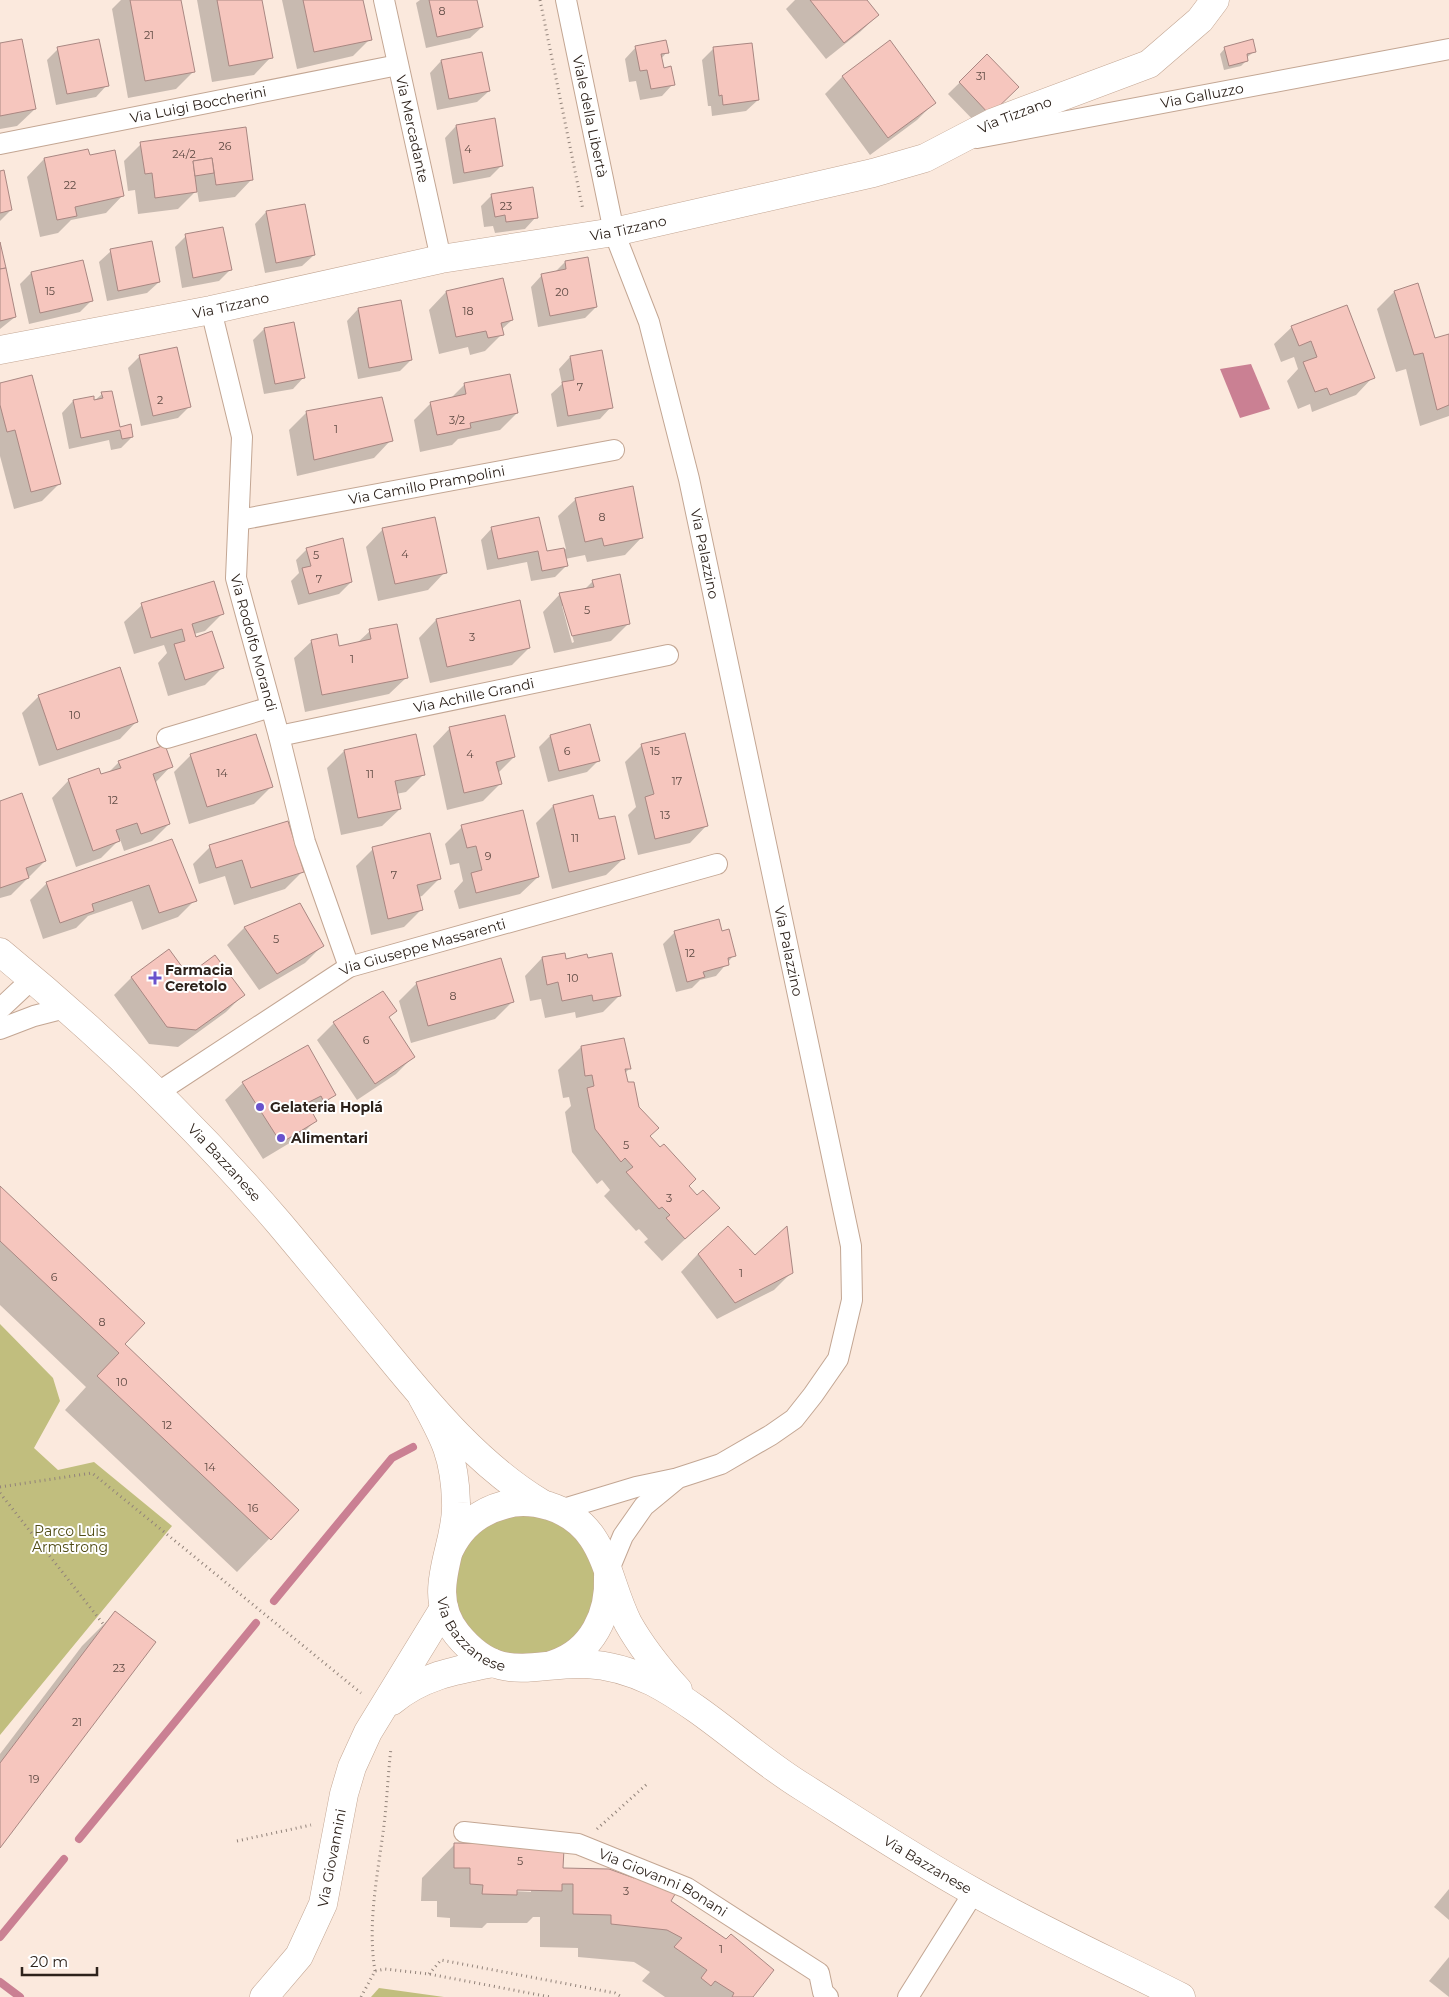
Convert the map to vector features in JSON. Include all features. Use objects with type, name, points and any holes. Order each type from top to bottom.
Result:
[{"type":"main road","name":"Via Tizzano","points":[[0,350],[211,310],[441,259],[601,234],[873,173],[925,158],[994,122],[1149,64],[1200,20],[1215,0]]},
{"type":"main road","name":"Via Bazzanese","points":[[0,952],[32,978],[157,1093],[221,1158],[278,1223],[422,1397],[492,1470],[514,1487],[578,1520],[592,1535],[602,1553],[627,1621],[644,1651],[690,1704]]},
{"type":"main road","name":"Via Bazzanese","points":[[422,1397],[446,1439],[452,1460],[457,1506],[441,1583],[444,1608],[455,1631],[472,1650],[493,1663],[517,1669],[585,1664],[620,1669],[651,1682],[690,1704],[796,1783],[974,1892],[1181,1997]]},
{"type":"main road","name":"Via Bazzanese","points":[[446,1558],[453,1542],[476,1518],[491,1509],[507,1504],[524,1502],[551,1506]]},
{"type":"main road","name":"Via Bazzanese","points":[[543,1668],[560,1662],[576,1653],[599,1626],[606,1608],[608,1572]]},
{"type":"main road","name":"Via Giovannini","points":[[264,1997],[299,1956],[316,1921],[329,1879],[338,1818],[352,1768],[381,1710],[418,1653],[444,1608]]},
{"type":"main road","points":[[381,1710],[406,1689],[425,1679],[456,1670],[493,1663]]},
{"type":"street","name":"Via Mercadante","points":[[384,0],[441,259]]},
{"type":"street","name":"Viale della Libertà","points":[[566,0],[601,234]]},
{"type":"street","name":"Via Galluzzo","points":[[955,143],[1449,48]]},
{"type":"street","name":"Via Luigi Boccherini","points":[[0,144],[398,65]]},
{"type":"street","name":"Via Palazzino","points":[[601,234],[650,322],[689,479],[851,1246],[852,1300],[838,1359],[794,1418],[771,1436],[721,1464],[678,1478],[644,1506],[623,1536],[608,1572]]},
{"type":"street","name":"Via Rodolfo Morandi","points":[[211,310],[242,438],[236,578],[279,736],[305,842],[349,967]]},
{"type":"street","name":"Via Camillo Prampolini","points":[[239,520],[614,450]]},
{"type":"street","name":"Via Achille Grandi","points":[[279,736],[668,656]]},
{"type":"street","points":[[167,738],[271,708]]},
{"type":"street","name":"Via Giuseppe Massarenti","points":[[157,1093],[349,967],[717,864]]},
{"type":"street","points":[[0,1009],[32,978]]},
{"type":"street","points":[[0,1029],[34,1016],[65,1008]]},
{"type":"street","points":[[551,1506],[678,1478]]},
{"type":"street","name":"Via Giovanni Bonani","points":[[464,1832],[584,1846],[687,1888],[819,1973],[823,1992],[828,1997]]},
{"type":"street","points":[[908,1997],[974,1892]]},
{"type":"path","points":[[540,0],[601,234]]},
{"type":"path","points":[[0,1487],[92,1473],[171,1540],[288,1631],[381,1710],[392,1739],[384,1823],[372,1912],[371,1947],[376,1971],[361,1997]]},
{"type":"path","points":[[0,1493],[104,1625]]},
{"type":"path","points":[[584,1846],[597,1829],[647,1784]]},
{"type":"path","points":[[237,1841],[338,1818]]},
{"type":"path","points":[[429,1974],[441,1960],[615,1993],[622,1997]]},
{"type":"path","points":[[376,1971],[385,1969],[429,1974],[550,1997]]},
{"type":"green space","name":"Parco Luis Armstrong","points":[[0,1324],[53,1378],[60,1401],[34,1448],[58,1470],[94,1462],[172,1526],[0,1735]]},
{"type":"green space","points":[[525,1514],[539,1515],[552,1519],[565,1526],[575,1535],[584,1545],[591,1558],[595,1571],[595,1599],[591,1612],[584,1625],[575,1635],[565,1644],[552,1651],[539,1655],[525,1656],[511,1655],[498,1651],[485,1644],[475,1635],[466,1625],[459,1612],[455,1599],[454,1585],[455,1571],[459,1558],[466,1545],[475,1535],[485,1526],[498,1519],[511,1515]]},
{"type":"green space","points":[[379,1988],[444,1997],[371,1997]]},
{"type":"shaded area","points":[[1251,364],[1270,409],[1240,418],[1220,369]]},
{"type":"building","points":[[130,0],[181,0],[195,72],[145,81]]},
{"type":"building","points":[[217,0],[262,0],[273,58],[229,66]]},
{"type":"building","points":[[303,0],[363,0],[372,40],[314,52]]},
{"type":"building","points":[[429,0],[477,0],[483,27],[437,37]]},
{"type":"building","points":[[810,0],[867,0],[879,15],[844,43]]},
{"type":"building","points":[[22,39],[36,109],[0,116],[0,43]]},
{"type":"building","points":[[99,39],[109,86],[67,94],[57,47]]},
{"type":"building","points":[[1253,39],[1256,52],[1247,54],[1248,61],[1229,66],[1224,47]]},
{"type":"building","points":[[666,40],[669,53],[661,54],[664,68],[671,66],[675,85],[651,89],[647,70],[640,71],[635,46]]},
{"type":"building","points":[[890,40],[936,103],[888,138],[842,76]]},
{"type":"building","points":[[752,43],[759,100],[723,105],[722,95],[719,96],[713,47]]},
{"type":"building","points":[[482,52],[490,91],[449,99],[441,60]]},
{"type":"building","points":[[987,54],[1019,87],[990,115],[959,82]]},
{"type":"building","points":[[495,118],[503,166],[464,173],[456,125]]},
{"type":"building","points":[[246,127],[253,180],[216,185],[212,158],[193,161],[197,192],[155,198],[152,173],[145,174],[140,142]]},
{"type":"building","points":[[88,149],[90,155],[115,150],[124,196],[75,207],[77,216],[57,220],[44,158]]},
{"type":"building","points":[[212,158],[214,173],[195,176],[193,161]]},
{"type":"building","points":[[4,170],[12,210],[0,213],[0,171]]},
{"type":"building","points":[[533,187],[538,218],[506,222],[505,215],[495,217],[491,194]]},
{"type":"building","points":[[305,204],[315,255],[276,263],[266,211]]},
{"type":"building","points":[[223,227],[232,270],[193,278],[185,234]]},
{"type":"building","points":[[152,241],[160,282],[118,291],[110,249]]},
{"type":"building","points":[[0,242],[6,268],[0,269]]},
{"type":"building","points":[[588,257],[597,307],[550,316],[541,274],[566,269],[565,261]]},
{"type":"building","points":[[83,260],[93,301],[40,313],[31,272]]},
{"type":"building","points":[[6,268],[16,317],[0,321],[0,269]]},
{"type":"building","points":[[503,278],[513,320],[501,323],[504,335],[488,338],[486,331],[456,337],[446,291]]},
{"type":"building","points":[[1418,283],[1435,338],[1449,334],[1449,405],[1437,410],[1423,353],[1414,355],[1394,291]]},
{"type":"building","points":[[401,300],[412,360],[369,368],[358,308]]},
{"type":"building","points":[[1347,305],[1375,378],[1330,395],[1327,388],[1315,392],[1303,362],[1317,357],[1311,341],[1299,346],[1291,326]]},
{"type":"building","points":[[294,322],[305,378],[275,384],[264,328]]},
{"type":"building","points":[[177,347],[191,407],[153,416],[139,355]]},
{"type":"building","points":[[602,350],[613,408],[568,416],[562,382],[574,380],[570,356]]},
{"type":"building","points":[[510,374],[518,413],[470,423],[471,428],[437,435],[430,402],[466,394],[464,383]]},
{"type":"building","points":[[32,375],[61,484],[31,492],[15,430],[7,432],[0,405],[0,383]]},
{"type":"building","points":[[112,391],[120,427],[131,424],[133,437],[122,439],[120,430],[81,438],[73,400],[94,396],[94,400],[103,398],[101,392]]},
{"type":"building","points":[[382,397],[393,441],[314,460],[306,411]]},
{"type":"building","points":[[633,486],[643,538],[604,546],[602,538],[585,542],[575,498]]},
{"type":"building","points":[[435,517],[447,573],[395,584],[382,528]]},
{"type":"building","points":[[539,517],[547,551],[564,548],[568,566],[542,571],[538,551],[498,559],[491,527]]},
{"type":"building","points":[[343,538],[352,582],[309,594],[302,568],[311,566],[306,548]]},
{"type":"building","points":[[620,574],[630,624],[572,636],[559,593],[594,587],[592,580]]},
{"type":"building","points":[[214,581],[224,614],[192,624],[196,637],[212,631],[224,668],[185,680],[174,644],[185,641],[182,629],[151,638],[141,603]]},
{"type":"building","points":[[520,600],[530,648],[447,667],[436,619]]},
{"type":"building","points":[[397,624],[408,678],[322,695],[311,640],[337,634],[339,646],[371,639],[369,629]]},
{"type":"building","points":[[120,667],[138,722],[57,750],[38,695]]},
{"type":"building","points":[[505,715],[515,757],[496,762],[502,784],[464,793],[449,727]]},
{"type":"building","points":[[590,724],[600,761],[559,771],[550,735]]},
{"type":"building","points":[[685,733],[708,826],[655,839],[645,797],[654,794],[641,744]]},
{"type":"building","points":[[256,734],[273,787],[207,807],[190,754]]},
{"type":"building","points":[[416,734],[425,775],[395,781],[401,809],[358,818],[344,750]]},
{"type":"building","points":[[165,745],[173,767],[153,774],[170,824],[141,834],[137,823],[116,830],[120,841],[93,851],[68,779],[99,768],[101,774],[121,768],[118,761]]},
{"type":"building","points":[[22,793],[46,861],[26,868],[29,878],[0,888],[0,801]]},
{"type":"building","points":[[593,795],[599,819],[615,816],[625,859],[569,872],[553,805]]},
{"type":"building","points":[[523,810],[539,877],[476,893],[471,873],[482,870],[476,846],[467,848],[461,825]]},
{"type":"building","points":[[288,821],[304,872],[251,888],[242,860],[216,868],[209,845]]},
{"type":"building","points":[[430,833],[441,879],[417,885],[423,910],[388,919],[372,847]]},
{"type":"building","points":[[172,839],[197,901],[159,913],[149,885],[92,904],[94,911],[60,923],[46,882]]},
{"type":"building","points":[[300,903],[324,946],[277,974],[244,927]]},
{"type":"building","points":[[719,919],[722,931],[729,929],[736,956],[728,958],[729,965],[703,972],[705,977],[687,982],[674,931]]},
{"type":"building","points":[[169,949],[188,975],[215,955],[245,995],[196,1030],[167,1027],[131,977]]},
{"type":"building","points":[[565,953],[566,959],[587,954],[588,958],[612,953],[621,996],[593,1001],[592,995],[562,1001],[558,982],[547,985],[542,957]]},
{"type":"building","points":[[501,958],[514,1002],[428,1026],[416,982]]},
{"type":"building","points":[[383,991],[397,1011],[389,1017],[415,1057],[375,1084],[333,1022]]},
{"type":"building","points":[[624,1038],[631,1069],[625,1069],[628,1082],[634,1082],[639,1107],[659,1128],[650,1136],[660,1147],[664,1144],[696,1179],[689,1186],[697,1195],[703,1190],[720,1208],[685,1239],[666,1218],[670,1215],[662,1207],[659,1209],[626,1172],[633,1167],[625,1158],[621,1162],[595,1129],[587,1088],[594,1086],[592,1075],[585,1076],[581,1046]]},
{"type":"building","points":[[308,1045],[336,1095],[324,1102],[321,1096],[307,1103],[317,1121],[281,1143],[242,1082]]},
{"type":"building","points":[[0,1186],[145,1323],[125,1344],[299,1510],[271,1540],[97,1376],[119,1353],[0,1241]]},
{"type":"building","points":[[728,1226],[755,1255],[787,1226],[793,1273],[735,1303],[698,1254]]},
{"type":"building","points":[[115,1611],[156,1642],[0,1848],[0,1763]]},
{"type":"building","points":[[454,1843],[547,1844],[564,1849],[563,1868],[609,1869],[634,1878],[637,1872],[677,1891],[671,1901],[726,1939],[731,1934],[774,1970],[753,1997],[732,1997],[734,1993],[715,1981],[711,1986],[701,1978],[707,1970],[674,1947],[682,1938],[667,1930],[611,1924],[611,1915],[573,1914],[573,1884],[562,1884],[562,1891],[517,1890],[517,1895],[482,1894],[483,1885],[470,1884],[470,1868],[454,1868]]},
{"type":"waterway","points":[[274,1601],[392,1458],[413,1447]]},
{"type":"waterway","points":[[79,1839],[256,1623]]},
{"type":"waterway","points":[[0,1937],[64,1859]]},
{"type":"waterway","points":[[0,1982],[20,1997]]},
{"type":"place","name":"Farmacia Ceretolo","points":[[155,978]]},
{"type":"place","name":"Gelateria Hoplá","points":[[260,1107]]},
{"type":"place","name":"Alimentari","points":[[281,1138]]}]
